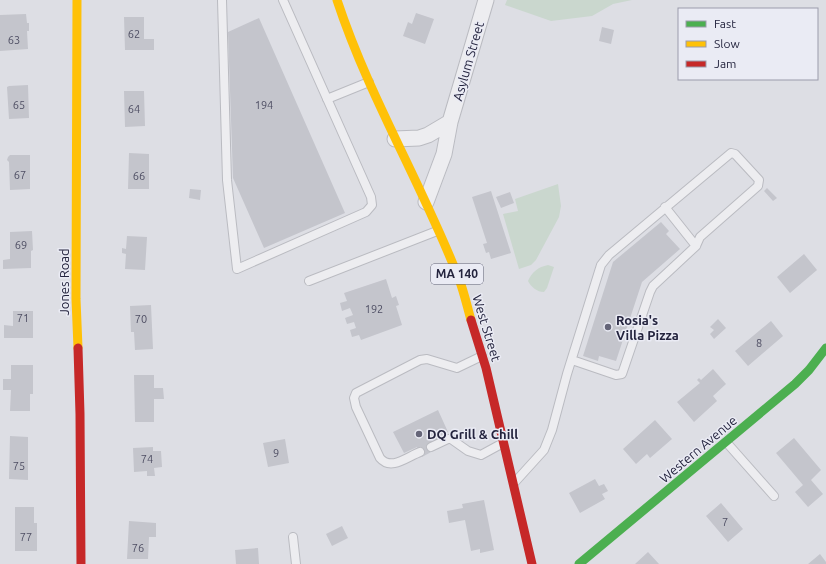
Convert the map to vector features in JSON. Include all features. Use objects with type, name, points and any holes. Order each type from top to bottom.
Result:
[{"type":"street","name":"Jones Road","points":[[77,0],[76,299],[80,414],[81,564]]},
{"type":"street","name":"West Street","points":[[337,0],[345,24],[395,139],[426,202],[459,280],[482,356],[532,564]]},
{"type":"street","name":"Asylum Street","points":[[426,202],[444,154],[450,122],[486,0]]},
{"type":"street","points":[[395,139],[419,138],[428,135],[450,122]]},
{"type":"street","name":"Western Avenue","points":[[579,564],[795,384],[809,370],[826,348]]},
{"type":"lane","points":[[222,0],[227,180],[237,269],[366,212],[371,207],[372,202],[283,0]]},
{"type":"lane","points":[[327,100],[370,81]]},
{"type":"lane","points":[[514,484],[544,450],[552,430],[572,360],[602,265],[609,255],[665,207],[731,153],[735,154],[758,180],[758,186],[700,237],[696,246],[653,286],[622,374],[616,375],[572,360]]},
{"type":"lane","points":[[665,207],[696,246]]},
{"type":"lane","points":[[309,281],[438,230]]},
{"type":"lane","points":[[420,452],[395,463],[387,464],[382,461],[356,407],[354,398],[356,393],[420,360],[427,359],[457,368],[482,356]]},
{"type":"lane","points":[[431,447],[451,439],[468,451],[481,455],[504,443]]},
{"type":"lane","points":[[726,442],[774,496]]},
{"type":"lane","points":[[293,537],[296,564]]},
{"type":"shaded area","points":[[507,0],[632,0],[613,4],[592,16],[551,21],[505,5]]},
{"type":"shaded area","points":[[558,184],[561,206],[559,217],[536,260],[531,265],[519,269],[503,214],[518,211],[515,199]]},
{"type":"shaded area","points":[[548,265],[554,267],[547,288],[544,292],[539,291],[528,281],[536,270]]},
{"type":"building","points":[[416,13],[434,19],[425,44],[403,36],[408,22],[412,24]]},
{"type":"building","points":[[26,14],[27,23],[29,23],[29,31],[27,31],[28,49],[0,51],[0,15]]},
{"type":"building","points":[[124,17],[144,17],[144,39],[154,39],[154,50],[125,50]]},
{"type":"building","points":[[259,18],[345,213],[264,248],[233,178],[228,32]]},
{"type":"building","points":[[602,27],[614,30],[611,44],[599,41]]},
{"type":"building","points":[[28,85],[29,118],[9,119],[7,87]]},
{"type":"building","points":[[124,91],[144,91],[145,126],[125,127]]},
{"type":"building","points":[[129,153],[149,154],[149,189],[128,189]]},
{"type":"building","points":[[10,155],[30,155],[30,189],[10,190],[9,162],[7,160]]},
{"type":"building","points":[[767,188],[777,198],[773,201],[764,191]]},
{"type":"building","points":[[190,189],[201,190],[200,200],[189,198]]},
{"type":"building","points":[[491,191],[511,253],[491,259],[489,252],[486,253],[483,244],[487,243],[472,197]]},
{"type":"building","points":[[510,192],[514,203],[501,208],[496,197]]},
{"type":"building","points":[[661,222],[669,231],[666,234],[680,249],[642,282],[616,361],[599,356],[598,361],[583,356],[613,262]]},
{"type":"building","points":[[32,231],[33,250],[31,251],[31,268],[3,269],[3,260],[10,259],[10,232]]},
{"type":"building","points":[[127,236],[147,237],[145,270],[125,269],[126,254],[122,253],[122,248],[126,249]]},
{"type":"building","points":[[804,254],[817,270],[790,293],[777,277]]},
{"type":"building","points":[[386,279],[392,298],[396,296],[399,305],[396,306],[402,325],[361,340],[359,335],[352,337],[350,330],[356,328],[354,322],[347,324],[345,318],[353,315],[350,308],[342,311],[340,303],[347,301],[344,293]]},
{"type":"building","points":[[151,305],[153,349],[135,350],[134,332],[131,332],[130,306]]},
{"type":"building","points":[[13,311],[33,311],[33,338],[4,338],[4,325],[13,326]]},
{"type":"building","points":[[718,319],[726,328],[714,339],[710,334],[714,330],[710,327]]},
{"type":"building","points":[[771,321],[783,336],[748,366],[735,351]]},
{"type":"building","points":[[11,365],[33,365],[33,394],[30,394],[30,411],[10,411],[11,390],[3,390],[3,379],[11,379]]},
{"type":"building","points":[[713,369],[726,384],[713,396],[717,401],[694,422],[677,402],[700,383],[697,380],[699,378],[701,380]]},
{"type":"building","points":[[134,375],[154,375],[154,388],[163,388],[164,399],[154,399],[154,422],[135,422]]},
{"type":"building","name":"DQ Grill & Chill","points":[[438,410],[448,432],[440,436],[441,439],[429,444],[433,451],[422,457],[417,447],[404,453],[393,432]]},
{"type":"building","points":[[655,420],[672,439],[650,458],[647,454],[636,464],[623,449]]},
{"type":"building","points":[[10,436],[28,437],[28,480],[9,479]]},
{"type":"building","points":[[794,438],[821,470],[811,480],[823,494],[808,507],[795,492],[803,485],[776,453]]},
{"type":"building","points":[[285,439],[289,463],[268,467],[263,443]]},
{"type":"building","points":[[153,447],[153,451],[161,451],[162,467],[154,468],[155,476],[147,476],[147,471],[134,472],[133,448]]},
{"type":"building","points":[[595,479],[599,486],[604,484],[608,491],[602,494],[605,499],[580,513],[569,493]]},
{"type":"building","points":[[484,500],[494,550],[480,553],[480,549],[471,551],[465,520],[449,523],[447,511],[463,508],[462,504]]},
{"type":"building","points":[[721,503],[743,529],[728,542],[706,516]]},
{"type":"building","points":[[15,507],[34,507],[34,523],[37,523],[37,551],[15,551]]},
{"type":"building","points":[[129,521],[156,523],[156,537],[149,537],[148,559],[127,559]]},
{"type":"building","points":[[342,526],[348,538],[332,546],[326,534]]},
{"type":"building","points":[[258,548],[259,564],[236,564],[235,550]]},
{"type":"building","points":[[648,552],[659,564],[635,564]]},
{"type":"building","points":[[820,554],[826,564],[808,564]]},
{"type":"traffic: fast","points":[[579,564],[795,384],[809,370],[826,348]]},
{"type":"traffic: slow","points":[[77,0],[76,299],[78,348]]},
{"type":"traffic: slow","points":[[337,0],[364,71],[429,209],[461,284],[471,320]]},
{"type":"traffic: jam","points":[[471,320],[486,368],[532,564]]},
{"type":"traffic: jam","points":[[78,348],[81,564]]},
{"type":"place","name":"Rosia's Villa Pizza","points":[[608,327]]},
{"type":"place","name":"DQ Grill & Chill","points":[[419,434]]}]
